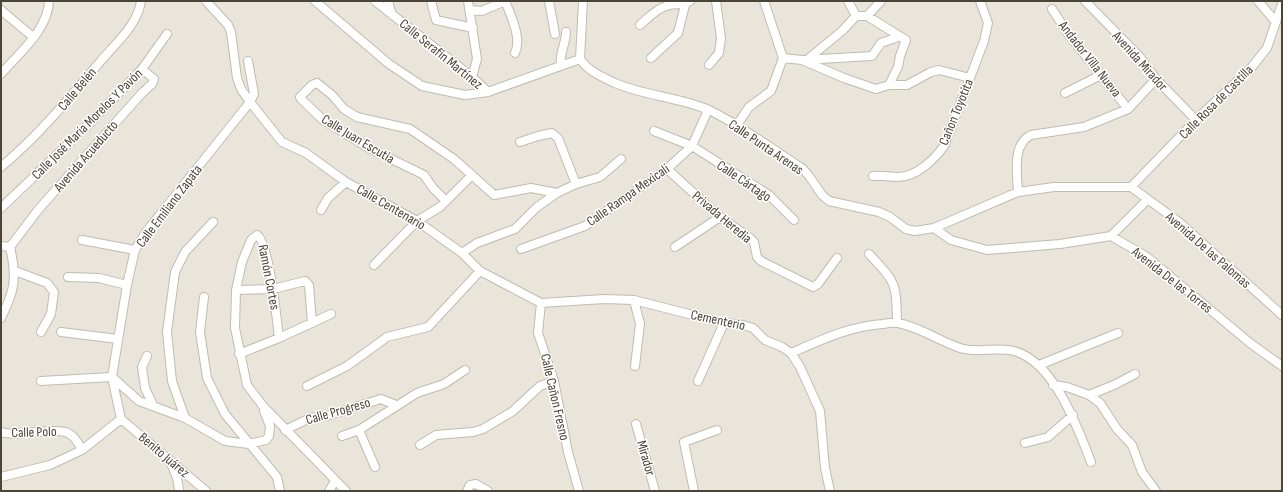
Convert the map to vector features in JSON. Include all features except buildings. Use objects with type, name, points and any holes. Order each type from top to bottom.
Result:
[{"type":"street","points":[[3,69],[33,37],[46,19],[49,1]]},
{"type":"street","name":"Calle Belén","points":[[1,167],[45,126],[87,77],[134,21],[141,1]]},
{"type":"street","name":"Calle Centenario","points":[[206,1],[228,25],[231,32],[237,78],[250,102],[282,142],[306,153],[346,182],[417,221],[462,252],[480,271],[541,303]]},
{"type":"street","points":[[316,1],[389,64],[422,86],[465,95],[488,92],[580,59],[583,1]]},
{"type":"street","name":"Calle Serafín Martínez","points":[[375,1],[472,77],[488,92]]},
{"type":"street","points":[[388,1],[392,15]]},
{"type":"street","points":[[431,1],[436,20],[474,28]]},
{"type":"street","points":[[468,1],[474,28],[477,60],[472,77]]},
{"type":"street","points":[[470,10],[482,11],[505,1],[515,26],[517,48],[515,53]]},
{"type":"street","points":[[549,1],[555,34]]},
{"type":"street","points":[[709,65],[718,53],[721,38],[716,1]]},
{"type":"street","points":[[737,125],[749,107],[771,91],[783,58],[764,1]]},
{"type":"street","points":[[848,1],[856,16]]},
{"type":"street","points":[[867,16],[881,1]]},
{"type":"street","name":"Cañon Toyotita","points":[[873,176],[907,176],[922,168],[936,157],[944,146],[984,41],[988,23],[986,13],[980,1]]},
{"type":"street","name":"Avenida Mirador","points":[[1085,1],[1138,56],[1156,79],[1196,120]]},
{"type":"street","points":[[640,25],[657,10],[667,5],[688,3],[678,33],[651,58]]},
{"type":"street","points":[[1260,3],[1276,22]]},
{"type":"street","name":"Calle Rosa de Castilla","points":[[1131,187],[1196,120],[1251,68],[1267,48],[1282,4]]},
{"type":"street","name":"Andador Villa Nueva","points":[[1052,9],[1069,35],[1128,108]]},
{"type":"street","points":[[1,10],[33,37]]},
{"type":"street","points":[[805,59],[856,16],[867,16],[898,37],[906,40],[900,56],[898,67],[889,85]]},
{"type":"street","points":[[561,65],[560,56],[566,41],[566,32]]},
{"type":"street","name":"Calle José María Morelos Y Pavón","points":[[1,208],[87,126],[142,69],[167,34]]},
{"type":"street","points":[[783,58],[805,59],[872,56],[881,43],[898,37]]},
{"type":"street","name":"Calle Punta Arenas","points":[[580,59],[584,65],[596,73],[627,88],[676,100],[708,110],[737,125],[802,169],[809,176],[822,195],[829,201],[878,212],[915,231],[934,228],[1018,192],[1054,187],[1131,187]]},
{"type":"street","points":[[805,59],[844,78],[876,89],[889,85],[907,85],[931,72],[939,70],[970,78]]},
{"type":"street","points":[[248,61],[254,94],[250,102]]},
{"type":"street","name":"Avenida Acueducto","points":[[10,247],[38,210],[142,93],[152,84],[154,80],[142,69]]},
{"type":"street","points":[[1065,93],[1101,75]]},
{"type":"street","points":[[1018,192],[1018,149],[1023,138],[1031,135],[1084,127],[1128,108],[1156,79]]},
{"type":"street","name":"Calle Juan Escutia","points":[[445,200],[433,188],[424,175],[369,148],[323,120],[301,99],[300,96],[312,84],[317,83],[350,113],[357,117],[410,130],[454,159],[471,176],[494,194],[531,188],[557,193]]},
{"type":"street","name":"Calle Emiliano Zapata","points":[[121,419],[112,377],[127,284],[135,250],[146,232],[250,102]]},
{"type":"street","name":"Calle Rampa Mexicali","points":[[521,249],[585,226],[667,169],[692,146],[708,110]]},
{"type":"street","name":"Calle Cártago","points":[[654,131],[692,146],[769,195],[794,220]]},
{"type":"street","points":[[520,142],[538,136],[552,134],[558,138],[576,184]]},
{"type":"street","points":[[462,252],[477,243],[515,229],[537,207],[557,193],[576,184],[600,177],[621,159]]},
{"type":"street","name":"Privada Heredia","points":[[667,169],[720,217],[754,242],[757,257],[761,261],[813,287],[818,284],[837,258]]},
{"type":"street","points":[[374,264],[417,221],[440,207],[445,200],[471,176]]},
{"type":"street","points":[[321,210],[328,198],[346,182]]},
{"type":"street","name":"Avenida De las Palomas","points":[[1131,187],[1179,222],[1282,315]]},
{"type":"street","points":[[934,228],[952,240],[986,250],[1060,244],[1111,236],[1147,200]]},
{"type":"street","points":[[675,246],[720,217]]},
{"type":"street","points":[[185,418],[172,381],[167,332],[175,272],[184,252],[213,222]]},
{"type":"street","name":"Ramón Cortes","points":[[263,406],[247,385],[239,354],[235,328],[236,290],[242,262],[251,240],[257,235],[263,241],[273,289],[279,338]]},
{"type":"street","name":"Avenida De las Torres","points":[[1111,236],[1147,256],[1250,343],[1282,366]]},
{"type":"street","points":[[82,240],[135,250]]},
{"type":"street","points":[[1,246],[10,247],[15,271],[10,299],[1,318]]},
{"type":"street","points":[[869,254],[892,278],[895,284],[898,323]]},
{"type":"street","points":[[15,271],[47,283],[54,292],[51,314],[41,332]]},
{"type":"street","points":[[307,386],[347,366],[387,337],[428,327],[480,271]]},
{"type":"street","points":[[68,277],[99,278],[127,284]]},
{"type":"street","points":[[236,290],[273,289],[305,281],[307,282],[312,323]]},
{"type":"street","points":[[204,297],[200,332],[207,378],[225,414],[277,477],[280,491]]},
{"type":"street","name":"Cementerio","points":[[541,303],[604,299],[634,300],[724,323],[743,325],[753,328],[765,340],[791,353]]},
{"type":"street","points":[[634,300],[640,324],[635,366]]},
{"type":"street","name":"Calle Cañon Fresno","points":[[541,303],[538,333],[554,381],[568,452],[579,491]]},
{"type":"street","points":[[239,354],[279,338],[331,314]]},
{"type":"street","points":[[698,381],[724,323]]},
{"type":"street","points":[[830,491],[825,468],[820,411],[800,367],[791,353],[842,331],[869,324],[898,323],[933,335],[958,347],[980,351],[1000,348],[1015,352],[1039,365],[1073,415],[1091,462]]},
{"type":"street","points":[[61,332],[118,339]]},
{"type":"street","points":[[1039,365],[1118,333]]},
{"type":"street","points":[[147,356],[142,367],[145,388],[153,405]]},
{"type":"street","points":[[396,405],[417,393],[444,384],[465,370]]},
{"type":"street","points":[[1089,395],[1114,385],[1135,374]]},
{"type":"street","points":[[41,381],[112,377],[140,401],[185,418],[225,441],[249,444],[266,440],[270,436],[270,426],[263,406]]},
{"type":"street","points":[[420,445],[436,435],[473,432],[483,429],[513,411],[540,386],[554,381]]},
{"type":"street","points":[[1053,385],[1068,387],[1089,395],[1106,410],[1117,429],[1132,445],[1142,472],[1156,491]]},
{"type":"street","name":"Calle Progreso","points":[[285,430],[310,418],[326,416],[381,399],[396,405]]},
{"type":"street","name":"Calle Progreso","points":[[342,436],[359,430],[396,405]]},
{"type":"street","points":[[263,406],[346,491]]},
{"type":"street","points":[[1025,443],[1048,437],[1073,415]]},
{"type":"street","points":[[1,477],[50,465],[82,450],[121,419]]},
{"type":"street","name":"Benito Juárez","points":[[121,419],[206,491]]},
{"type":"street","name":"Mirador","points":[[636,424],[656,491]]},
{"type":"street","name":"Calle Polo","points":[[1,432],[11,435],[63,430],[71,435],[82,450]]},
{"type":"street","name":"Calle Progreso","points":[[359,430],[375,467]]},
{"type":"street","points":[[694,491],[684,442],[717,430]]},
{"type":"street","points":[[169,460],[177,478],[179,490]]},
{"type":"street","points":[[179,490],[184,472]]},
{"type":"street","points":[[329,491],[335,481]]},
{"type":"street","points":[[467,491],[470,486],[476,484],[488,491]]},
{"type":"shaded area","points":[[1,1],[1282,1],[1282,491],[1,491]]}]
